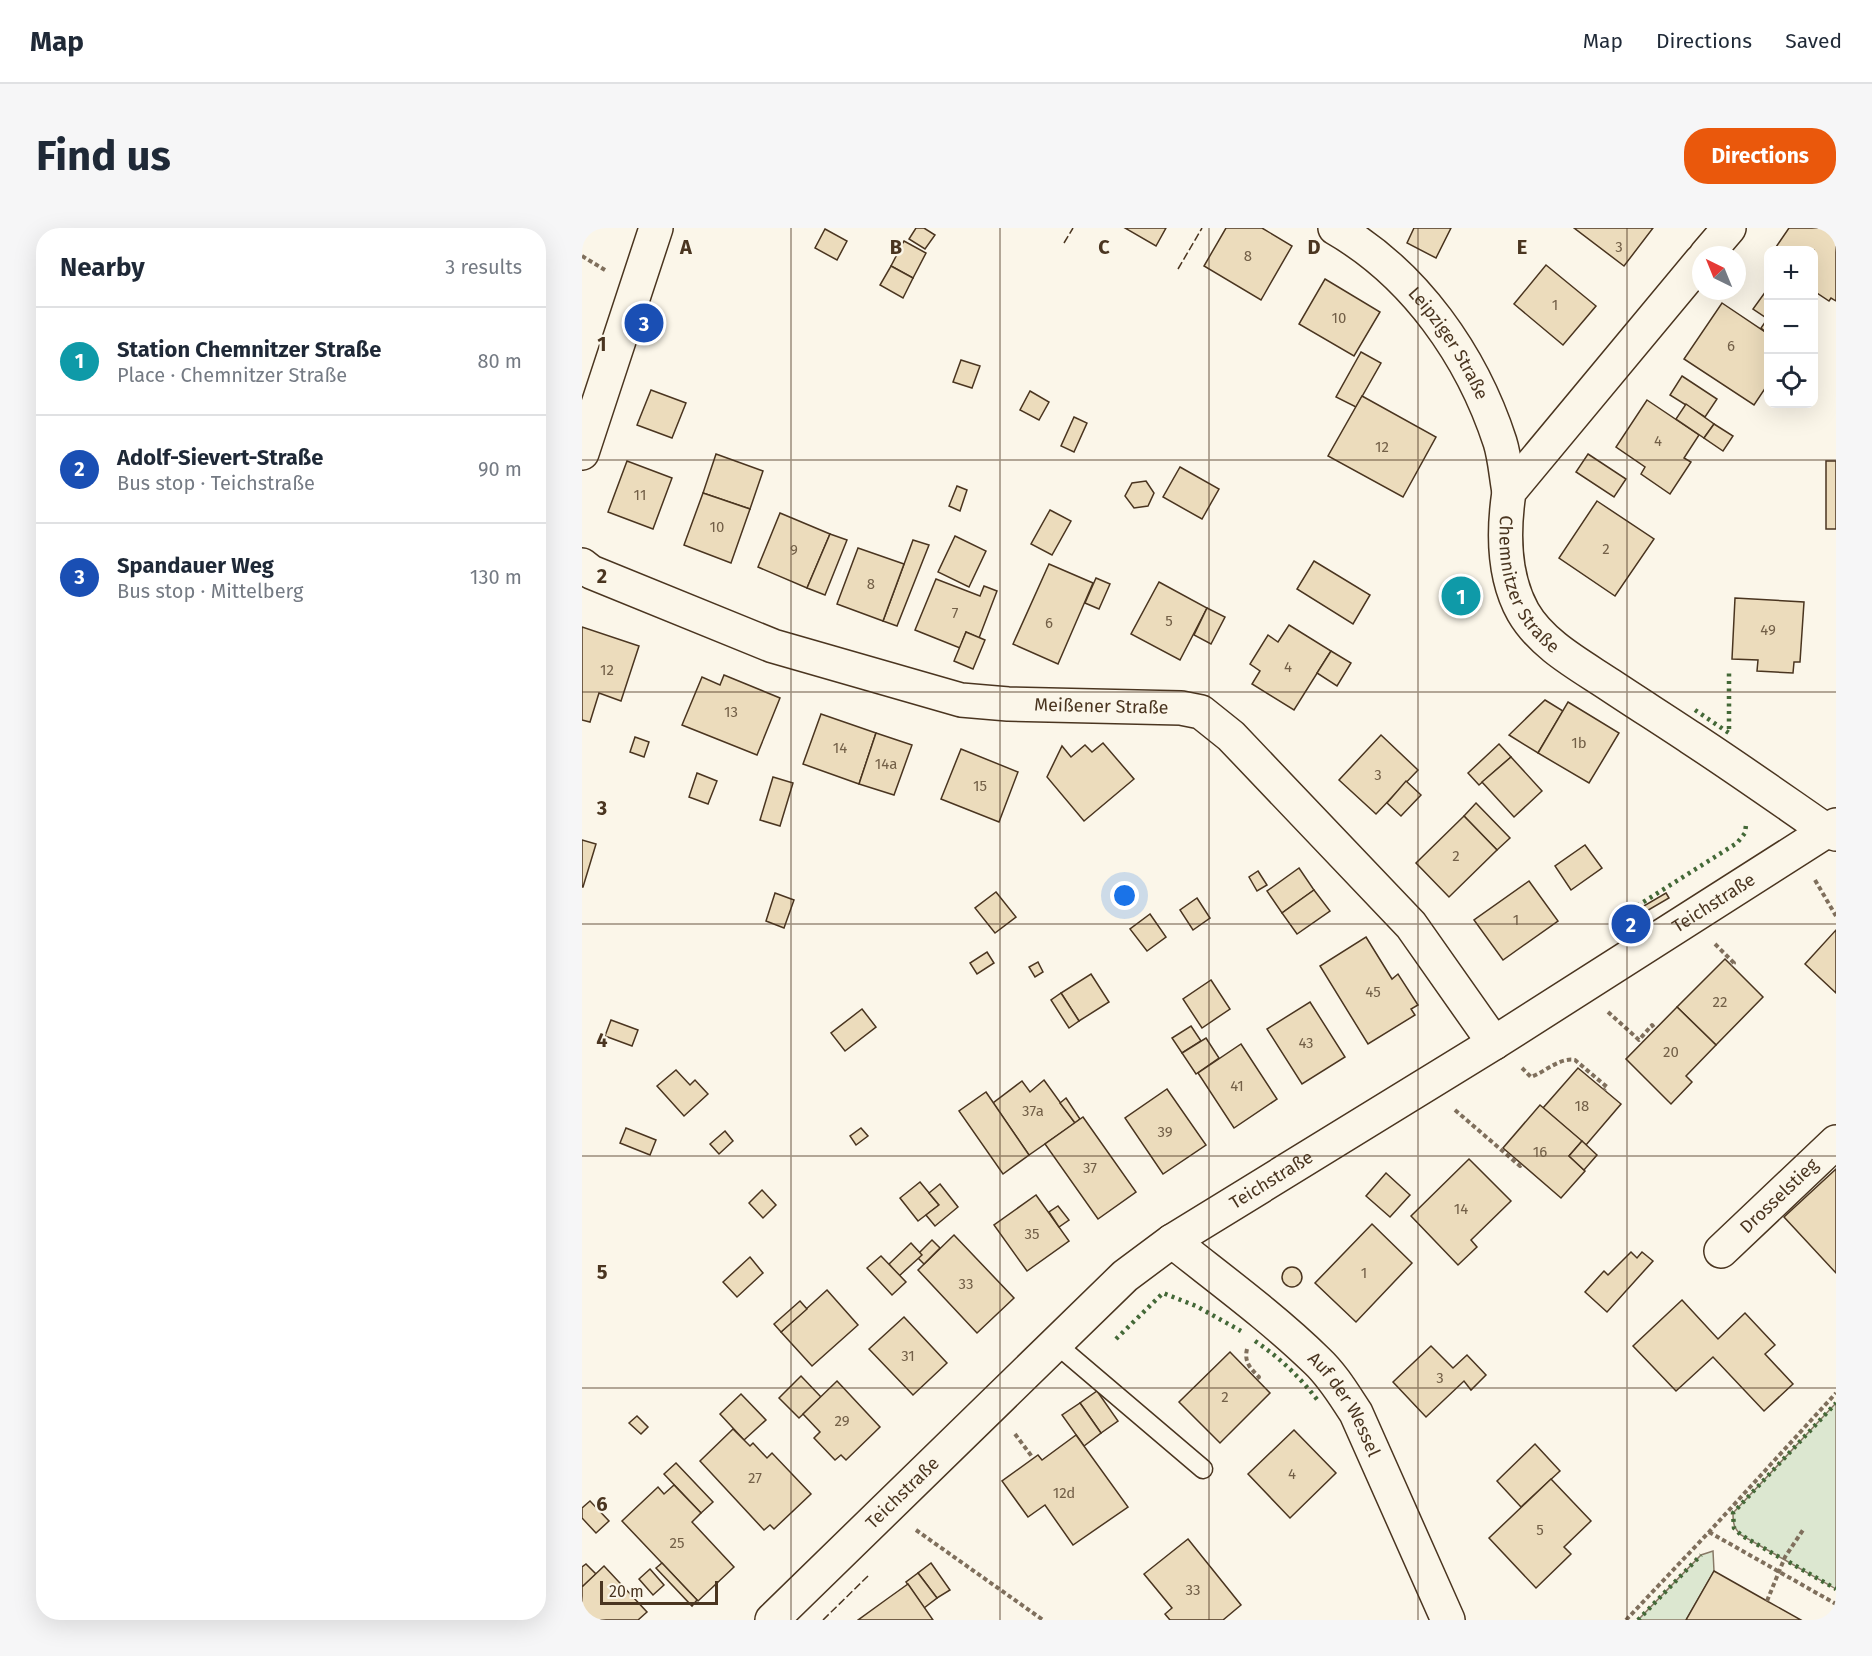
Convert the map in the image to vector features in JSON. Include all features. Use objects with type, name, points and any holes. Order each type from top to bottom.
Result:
[{"type":"street","points":[[582,453],[656,228]]},
{"type":"street","name":"Leipziger Straße","points":[[1335,228],[1354,238],[1396,272],[1444,328],[1481,393],[1501,444],[1509,492]]},
{"type":"street","points":[[1714,246],[1729,228]]},
{"type":"street","name":"Chemnitzer Straße","points":[[1692,272],[1509,492],[1504,523],[1510,579],[1523,612],[1540,635],[1584,668],[1833,830]]},
{"type":"street","name":"Meißener Straße","points":[[582,565],[591,572],[773,646],[961,700],[1008,704],[1181,708],[1201,712],[1231,736],[1411,925],[1494,1042]]},
{"type":"street","name":"Teichstraße","points":[[772,1620],[1125,1276],[1172,1241],[1833,830]]},
{"type":"street","name":"Drosselstieg","points":[[1721,1251],[1836,1142]]},
{"type":"street","name":"Auf der Wessel","points":[[1172,1241],[1319,1362],[1339,1387],[1356,1413],[1448,1620]]},
{"type":"lane","points":[[1056,1344],[1203,1469]]},
{"type":"path","points":[[1833,910],[1836,916]]},
{"type":"path","points":[[1628,1030],[1639,1040],[1652,1025],[1655,1029]]},
{"type":"path","points":[[1494,1042],[1531,1077],[1570,1059],[1575,1060],[1607,1087],[1604,1090]]},
{"type":"path","points":[[1426,1085],[1520,1166],[1522,1164]]},
{"type":"path","points":[[1245,1356],[1248,1365],[1259,1377],[1257,1379]]},
{"type":"path","points":[[1626,1620],[1836,1393]]},
{"type":"path","points":[[886,1509],[1043,1620]]},
{"type":"path","points":[[1767,1601],[1785,1557],[1803,1530]]},
{"type":"path","points":[[1709,1532],[1836,1604]]},
{"type":"green space","points":[[1836,1403],[1836,1589],[1741,1535],[1734,1526],[1733,1513]]},
{"type":"green space","points":[[1713,1551],[1714,1571],[1686,1620],[1638,1620],[1701,1555]]},
{"type":"building","points":[[916,228],[924,228],[935,235],[925,249],[909,239]]},
{"type":"building","points":[[1125,228],[1166,228],[1156,246]]},
{"type":"building","points":[[1226,228],[1262,228],[1292,246],[1261,300],[1204,266]]},
{"type":"building","points":[[1414,228],[1451,228],[1436,258],[1407,243]]},
{"type":"building","points":[[1574,228],[1653,228],[1624,266]]},
{"type":"building","points":[[1789,228],[1824,228],[1836,236],[1836,301],[1831,298],[1829,301],[1818,294],[1818,246],[1777,246]]},
{"type":"building","points":[[825,229],[847,241],[837,260],[815,248]]},
{"type":"building","points":[[904,241],[926,253],[913,278],[891,266]]},
{"type":"building","points":[[1546,265],[1596,306],[1563,345],[1514,304]]},
{"type":"building","points":[[891,266],[913,278],[903,298],[880,285]]},
{"type":"building","points":[[1325,279],[1380,312],[1354,356],[1299,324]]},
{"type":"building","points":[[1764,294],[1764,316],[1753,309]]},
{"type":"building","points":[[1722,303],[1764,331],[1764,390],[1754,405],[1684,359]]},
{"type":"building","points":[[1361,352],[1381,363],[1356,407],[1336,397]]},
{"type":"building","points":[[961,360],[980,366],[972,388],[953,382]]},
{"type":"building","points":[[1682,376],[1717,399],[1705,417],[1670,395]]},
{"type":"building","points":[[651,390],[686,403],[672,438],[637,425]]},
{"type":"building","points":[[1030,391],[1049,402],[1039,420],[1020,410]]},
{"type":"building","points":[[1362,396],[1436,437],[1403,497],[1328,456]]},
{"type":"building","points":[[1647,400],[1699,435],[1684,458],[1691,462],[1670,494],[1641,474],[1645,467],[1616,447]]},
{"type":"building","points":[[1686,404],[1714,424],[1704,438],[1676,419]]},
{"type":"building","points":[[1074,417],[1087,423],[1074,452],[1061,446]]},
{"type":"building","points":[[1714,424],[1733,436],[1723,451],[1704,438]]},
{"type":"building","points":[[716,454],[763,471],[750,509],[703,493]]},
{"type":"building","points":[[1588,454],[1626,479],[1614,497],[1576,472]]},
{"type":"building","points":[[627,461],[672,478],[653,529],[608,512]]},
{"type":"building","points":[[1826,461],[1836,461],[1836,529],[1826,529]]},
{"type":"building","points":[[1180,467],[1219,489],[1202,519],[1163,497]]},
{"type":"building","points":[[1146,481],[1154,493],[1148,506],[1134,508],[1125,496],[1132,483]]},
{"type":"building","points":[[957,486],[967,490],[960,511],[949,506]]},
{"type":"building","points":[[703,493],[750,509],[731,563],[684,545]]},
{"type":"building","points":[[1597,501],[1654,539],[1615,596],[1559,558]]},
{"type":"building","points":[[1050,510],[1071,521],[1052,555],[1031,544]]},
{"type":"building","points":[[780,513],[830,534],[807,588],[758,567]]},
{"type":"building","points":[[830,534],[847,540],[825,595],[807,588]]},
{"type":"building","points":[[955,536],[986,551],[969,587],[938,572]]},
{"type":"building","points":[[913,540],[929,545],[897,626],[883,621]]},
{"type":"building","points":[[858,548],[904,564],[883,621],[837,604]]},
{"type":"building","points":[[1314,561],[1370,595],[1353,624],[1297,589]]},
{"type":"building","points":[[1049,564],[1093,583],[1058,664],[1013,644]]},
{"type":"building","points":[[1096,578],[1110,584],[1099,609],[1085,603]]},
{"type":"building","points":[[1457,578],[1480,592],[1466,614],[1443,600]]},
{"type":"building","points":[[936,579],[980,596],[984,586],[997,591],[979,638],[966,632],[960,648],[915,630]]},
{"type":"building","points":[[1159,582],[1207,608],[1180,660],[1131,634]]},
{"type":"building","points":[[1735,598],[1804,602],[1800,662],[1794,662],[1793,673],[1757,671],[1758,660],[1732,659]]},
{"type":"building","points":[[1207,608],[1225,617],[1211,644],[1194,635]]},
{"type":"building","points":[[1289,625],[1331,651],[1294,710],[1252,684],[1260,671],[1250,664],[1268,635],[1278,642]]},
{"type":"building","points":[[582,627],[639,646],[621,701],[599,693],[590,722],[582,720]]},
{"type":"building","points":[[966,632],[985,640],[973,669],[954,661]]},
{"type":"building","points":[[1331,651],[1351,663],[1337,686],[1317,673]]},
{"type":"building","points":[[724,675],[780,698],[757,755],[682,725],[702,677],[720,685]]},
{"type":"building","points":[[1545,700],[1563,711],[1538,753],[1509,735]]},
{"type":"building","points":[[1568,702],[1619,733],[1589,783],[1538,753]]},
{"type":"building","points":[[821,714],[876,733],[859,784],[803,764]]},
{"type":"building","points":[[876,733],[912,745],[894,795],[859,784]]},
{"type":"building","points":[[1381,735],[1418,770],[1376,814],[1339,780]]},
{"type":"building","points":[[635,737],[649,742],[644,757],[630,752]]},
{"type":"building","points":[[1103,743],[1134,779],[1084,821],[1047,777],[1062,746],[1071,757],[1085,745],[1092,752]]},
{"type":"building","points":[[1499,744],[1511,757],[1479,785],[1468,773]]},
{"type":"building","points":[[961,749],[1018,772],[999,822],[941,799]]},
{"type":"building","points":[[1511,757],[1542,791],[1514,817],[1482,782]]},
{"type":"building","points":[[697,773],[717,781],[708,804],[689,797]]},
{"type":"building","points":[[773,777],[793,783],[780,826],[760,820]]},
{"type":"building","points":[[1406,781],[1421,795],[1401,816],[1387,803]]},
{"type":"building","points":[[1476,803],[1510,838],[1497,850],[1464,816]]},
{"type":"building","points":[[1464,816],[1497,850],[1449,897],[1416,863]]},
{"type":"building","points":[[582,840],[596,844],[583,887],[582,887]]},
{"type":"building","points":[[1585,845],[1602,868],[1571,890],[1555,866]]},
{"type":"building","points":[[1299,868],[1314,890],[1282,913],[1267,891]]},
{"type":"building","points":[[1258,871],[1267,885],[1257,891],[1249,877]]},
{"type":"building","points":[[1529,881],[1558,921],[1503,960],[1474,920]]},
{"type":"building","points":[[1314,890],[1330,911],[1297,934],[1282,913]]},
{"type":"building","points":[[996,892],[1016,917],[995,933],[975,908]]},
{"type":"building","points":[[775,893],[794,900],[784,928],[766,921]]},
{"type":"building","points":[[1666,893],[1669,898],[1645,912],[1642,907]]},
{"type":"building","points":[[1197,898],[1210,918],[1193,930],[1180,910]]},
{"type":"building","points":[[1150,914],[1166,937],[1147,951],[1130,929]]},
{"type":"building","points":[[1836,930],[1836,993],[1805,964]]},
{"type":"building","points":[[1366,937],[1392,979],[1398,974],[1418,1005],[1411,1009],[1415,1015],[1368,1044],[1320,966]]},
{"type":"building","points":[[987,952],[994,963],[977,974],[970,963]]},
{"type":"building","points":[[1725,959],[1763,997],[1716,1045],[1677,1007]]},
{"type":"building","points":[[1038,962],[1043,972],[1035,977],[1029,967]]},
{"type":"building","points":[[1091,974],[1109,1002],[1079,1021],[1061,993]]},
{"type":"building","points":[[1211,980],[1230,1009],[1202,1028],[1183,999]]},
{"type":"building","points":[[1061,993],[1079,1021],[1069,1028],[1051,1000]]},
{"type":"building","points":[[1310,1002],[1345,1057],[1302,1084],[1267,1029]]},
{"type":"building","points":[[1677,1007],[1716,1045],[1686,1076],[1692,1082],[1671,1104],[1626,1059]]},
{"type":"building","points":[[862,1009],[876,1027],[845,1051],[831,1033]]},
{"type":"building","points":[[611,1020],[638,1030],[632,1046],[605,1036]]},
{"type":"building","points":[[1191,1026],[1201,1041],[1182,1053],[1172,1038]]},
{"type":"building","points":[[1206,1038],[1219,1058],[1196,1074],[1182,1053]]},
{"type":"building","points":[[1241,1044],[1277,1099],[1234,1128],[1198,1073]]},
{"type":"building","points":[[1578,1068],[1621,1104],[1586,1145],[1543,1108]]},
{"type":"building","points":[[676,1070],[690,1085],[695,1080],[708,1094],[684,1116],[657,1086]]},
{"type":"building","points":[[1044,1080],[1075,1123],[1029,1155],[993,1103],[1022,1081],[1030,1092]]},
{"type":"building","points":[[1167,1089],[1206,1145],[1163,1174],[1125,1118]]},
{"type":"building","points":[[986,1092],[1029,1155],[1003,1174],[959,1111]]},
{"type":"building","points":[[1066,1098],[1080,1119],[1075,1123],[1060,1103]]},
{"type":"building","points":[[1540,1105],[1582,1141],[1569,1156],[1585,1171],[1561,1198],[1503,1148]]},
{"type":"building","points":[[1083,1117],[1136,1192],[1098,1219],[1045,1144]]},
{"type":"building","points":[[626,1128],[656,1140],[650,1155],[620,1143]]},
{"type":"building","points":[[861,1128],[868,1136],[856,1145],[850,1136]]},
{"type":"building","points":[[725,1131],[733,1141],[719,1154],[710,1144]]},
{"type":"building","points":[[1582,1141],[1597,1155],[1584,1170],[1569,1156]]},
{"type":"building","points":[[1469,1159],[1511,1201],[1471,1240],[1477,1247],[1458,1265],[1411,1216]]},
{"type":"building","points":[[1836,1169],[1836,1273],[1784,1217]]},
{"type":"building","points":[[1386,1173],[1410,1195],[1390,1217],[1366,1196]]},
{"type":"building","points":[[920,1182],[939,1205],[918,1221],[900,1198]]},
{"type":"building","points":[[940,1184],[958,1207],[935,1226],[926,1215],[939,1205],[929,1193]]},
{"type":"building","points":[[762,1190],[776,1205],[763,1218],[749,1203]]},
{"type":"building","points":[[1036,1195],[1069,1241],[1027,1271],[994,1225]]},
{"type":"building","points":[[1058,1206],[1069,1220],[1059,1227],[1049,1212]]},
{"type":"building","points":[[1372,1224],[1412,1263],[1356,1322],[1315,1283]]},
{"type":"building","points":[[954,1235],[1014,1298],[977,1333],[918,1270]]},
{"type":"building","points":[[932,1240],[940,1248],[924,1264],[916,1256]]},
{"type":"building","points":[[911,1243],[922,1255],[899,1276],[889,1264]]},
{"type":"building","points":[[1631,1252],[1637,1258],[1642,1252],[1653,1261],[1607,1312],[1585,1292],[1604,1271],[1608,1275]]},
{"type":"building","points":[[881,1256],[906,1282],[892,1295],[867,1268]]},
{"type":"building","points":[[750,1257],[763,1273],[737,1297],[723,1282]]},
{"type":"building","points":[[1292,1267],[1299,1270],[1302,1277],[1299,1284],[1292,1287],[1285,1284],[1282,1277],[1285,1270]]},
{"type":"building","points":[[827,1290],[858,1325],[812,1366],[781,1332]]},
{"type":"building","points":[[1682,1300],[1718,1339],[1745,1313],[1775,1345],[1765,1354],[1793,1384],[1764,1411],[1713,1357],[1676,1391],[1633,1346]]},
{"type":"building","points":[[800,1301],[807,1309],[781,1332],[774,1324]]},
{"type":"building","points":[[904,1317],[947,1363],[913,1395],[869,1349]]},
{"type":"building","points":[[1431,1346],[1453,1368],[1467,1355],[1486,1375],[1471,1390],[1464,1381],[1426,1417],[1393,1382]]},
{"type":"building","points":[[1230,1352],[1270,1393],[1220,1443],[1179,1402]]},
{"type":"building","points":[[801,1376],[821,1397],[799,1418],[779,1398]]},
{"type":"building","points":[[837,1381],[880,1427],[846,1460],[841,1455],[835,1460],[814,1438],[820,1432],[803,1414]]},
{"type":"building","points":[[1097,1391],[1118,1421],[1101,1433],[1080,1403]]},
{"type":"building","points":[[741,1394],[766,1420],[744,1440],[720,1414]]},
{"type":"building","points":[[1080,1403],[1101,1433],[1084,1446],[1062,1415]]},
{"type":"building","points":[[637,1416],[648,1427],[641,1434],[629,1423]]},
{"type":"building","points":[[733,1429],[750,1446],[753,1443],[767,1458],[772,1453],[811,1494],[774,1529],[770,1525],[764,1530],[700,1461]]},
{"type":"building","points":[[1294,1430],[1336,1473],[1290,1518],[1248,1474]]},
{"type":"building","points":[[1076,1435],[1128,1507],[1073,1545],[1045,1505],[1028,1517],[1002,1481],[1038,1455],[1042,1460]]},
{"type":"building","points":[[1535,1444],[1560,1471],[1521,1507],[1497,1481]]},
{"type":"building","points":[[676,1463],[713,1502],[701,1513],[664,1474]]},
{"type":"building","points":[[1551,1479],[1591,1521],[1564,1547],[1571,1554],[1536,1588],[1489,1538]]},
{"type":"building","points":[[674,1485],[701,1513],[692,1522],[734,1567],[698,1601],[622,1521],[658,1487],[664,1494]]},
{"type":"building","points":[[590,1501],[609,1521],[596,1533],[582,1518],[582,1508]]},
{"type":"building","points":[[1188,1539],[1241,1605],[1223,1620],[1170,1620],[1165,1614],[1172,1608],[1144,1574]]},
{"type":"building","points":[[662,1563],[697,1600],[692,1606],[656,1568]]},
{"type":"building","points":[[931,1563],[950,1590],[937,1598],[918,1573]]},
{"type":"building","points":[[586,1564],[596,1574],[582,1587],[582,1567]]},
{"type":"building","points":[[604,1566],[647,1612],[638,1620],[582,1620],[582,1587]]},
{"type":"building","points":[[650,1569],[664,1585],[653,1595],[639,1579]]},
{"type":"building","points":[[1714,1571],[1767,1601],[1801,1620],[1686,1620]]},
{"type":"building","points":[[918,1573],[937,1598],[924,1608],[906,1582]]},
{"type":"building","points":[[908,1584],[933,1620],[858,1620],[887,1599]]},
{"type":"hedge","points":[[1695,710],[1729,733],[1729,669]]},
{"type":"hedge","points":[[1618,918],[1737,843],[1745,833],[1746,825]]},
{"type":"hedge","points":[[1116,1339],[1163,1293],[1196,1306],[1241,1331]]},
{"type":"hedge","points":[[1255,1341],[1289,1368],[1319,1402]]},
{"type":"hedge","points":[[1779,1557],[1741,1535],[1734,1528],[1733,1513],[1836,1403]]},
{"type":"hedge","points":[[1638,1620],[1701,1555]]},
{"type":"hedge","points":[[1789,1562],[1836,1589]]},
{"type":"fence","points":[[1064,243],[1073,228]]},
{"type":"fence","points":[[1178,269],[1202,228]]},
{"type":"fence","points":[[823,1620],[870,1574]]},
{"type":"place","name":"Spandauer Weg","points":[[644,323]]},
{"type":"place","name":"Station Chemnitzer Straße","points":[[1461,596]]},
{"type":"place","name":"Adolf-Sievert-Straße","points":[[1631,924]]}]
